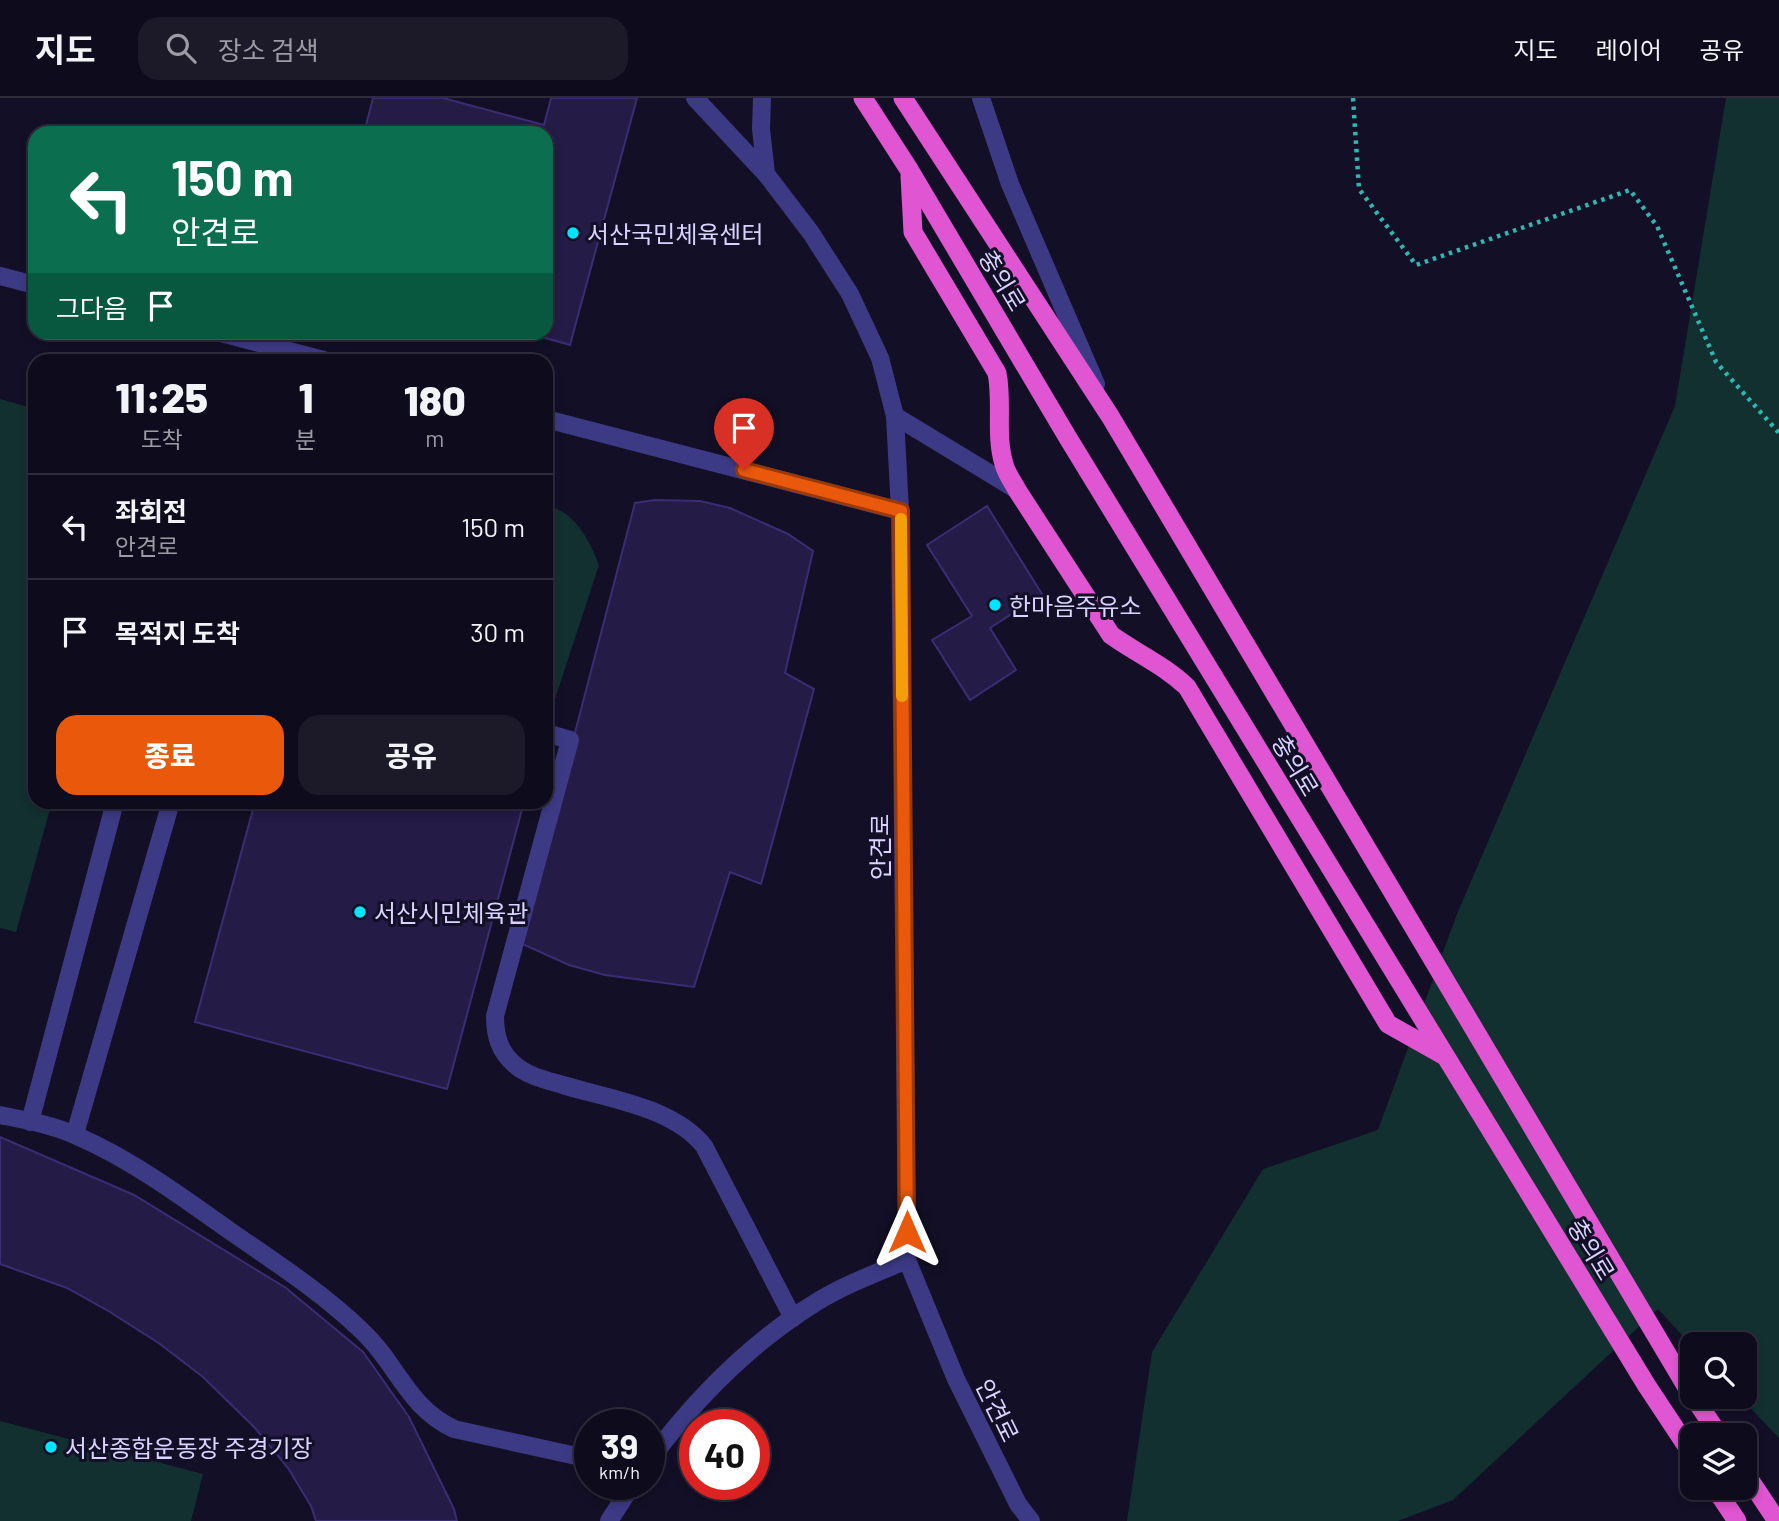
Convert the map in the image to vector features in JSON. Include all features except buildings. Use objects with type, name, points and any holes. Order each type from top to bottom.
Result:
[{"type":"highway","name":"충의로","points":[[863,98],[910,171],[1075,450],[1680,1436]]},
{"type":"highway","name":"충의로","points":[[904,98],[1110,416],[1680,1374]]},
{"type":"highway","points":[[910,171],[913,232],[997,373],[1001,395],[999,429],[1004,465],[1017,490],[1111,635],[1132,651],[1154,661],[1187,687],[1388,1024],[1446,1056]]},
{"type":"highway","points":[[1757,1492],[1777,1521]]},
{"type":"highway","points":[[1723,1500],[1737,1521]]},
{"type":"street","name":"안견로","points":[[695,98],[766,174],[811,233],[850,293],[880,358],[895,416],[901,511],[907,1260],[956,1379],[1018,1504],[1031,1521]]},
{"type":"street","points":[[762,98],[761,129],[766,174]]},
{"type":"street","points":[[981,98],[1010,184],[1110,416]]},
{"type":"street","points":[[0,276],[28,283]]},
{"type":"street","points":[[243,340],[288,354]]},
{"type":"street","points":[[895,416],[1017,490]]},
{"type":"street","points":[[553,420],[901,511]]},
{"type":"street","points":[[553,735],[570,740],[553,803]]},
{"type":"street","points":[[30,1122],[113,809]]},
{"type":"street","points":[[75,1134],[170,809]]},
{"type":"street","points":[[551,809],[495,1016],[499,1044],[513,1064],[536,1077],[665,1115],[688,1129],[704,1146],[793,1318]]},
{"type":"street","points":[[0,1115],[75,1134],[156,1180],[337,1307],[379,1349],[423,1410],[437,1421],[454,1429],[574,1455]]},
{"type":"street","points":[[665,1441],[722,1375],[756,1344],[793,1318],[856,1282],[907,1260]]},
{"type":"street","points":[[609,1521],[623,1500]]},
{"type":"path","points":[[1353,98],[1360,190],[1416,265],[1630,190],[1657,226],[1716,362],[1779,433]]},
{"type":"green space","points":[[1726,98],[1779,98],[1779,1438],[1751,1409],[1757,1409],[1757,1332],[1680,1333],[1658,1309],[1453,1500],[1398,1521],[1127,1521],[1152,1352],[1263,1169],[1378,1130],[1457,914],[1675,406]]},
{"type":"green space","points":[[0,399],[28,407],[28,809],[50,809],[16,932],[0,928]]},
{"type":"green space","points":[[553,507],[573,520],[585,536],[599,565],[553,705]]},
{"type":"green space","name":"서산종합운동장 주경기장","points":[[0,1421],[203,1474],[191,1521],[0,1521]]},
{"type":"slow traffic","points":[[901,519],[902,696]]},
{"type":"place","name":"서산국민체육센터","points":[[573,233]]},
{"type":"place","name":"한마음주유소","points":[[995,605]]},
{"type":"place","name":"서산시민체육관","points":[[360,912]]},
{"type":"place","name":"서산종합운동장 주경기장","points":[[51,1447]]},
{"type":"route","points":[[744,470],[901,511],[907,1232]]}]
